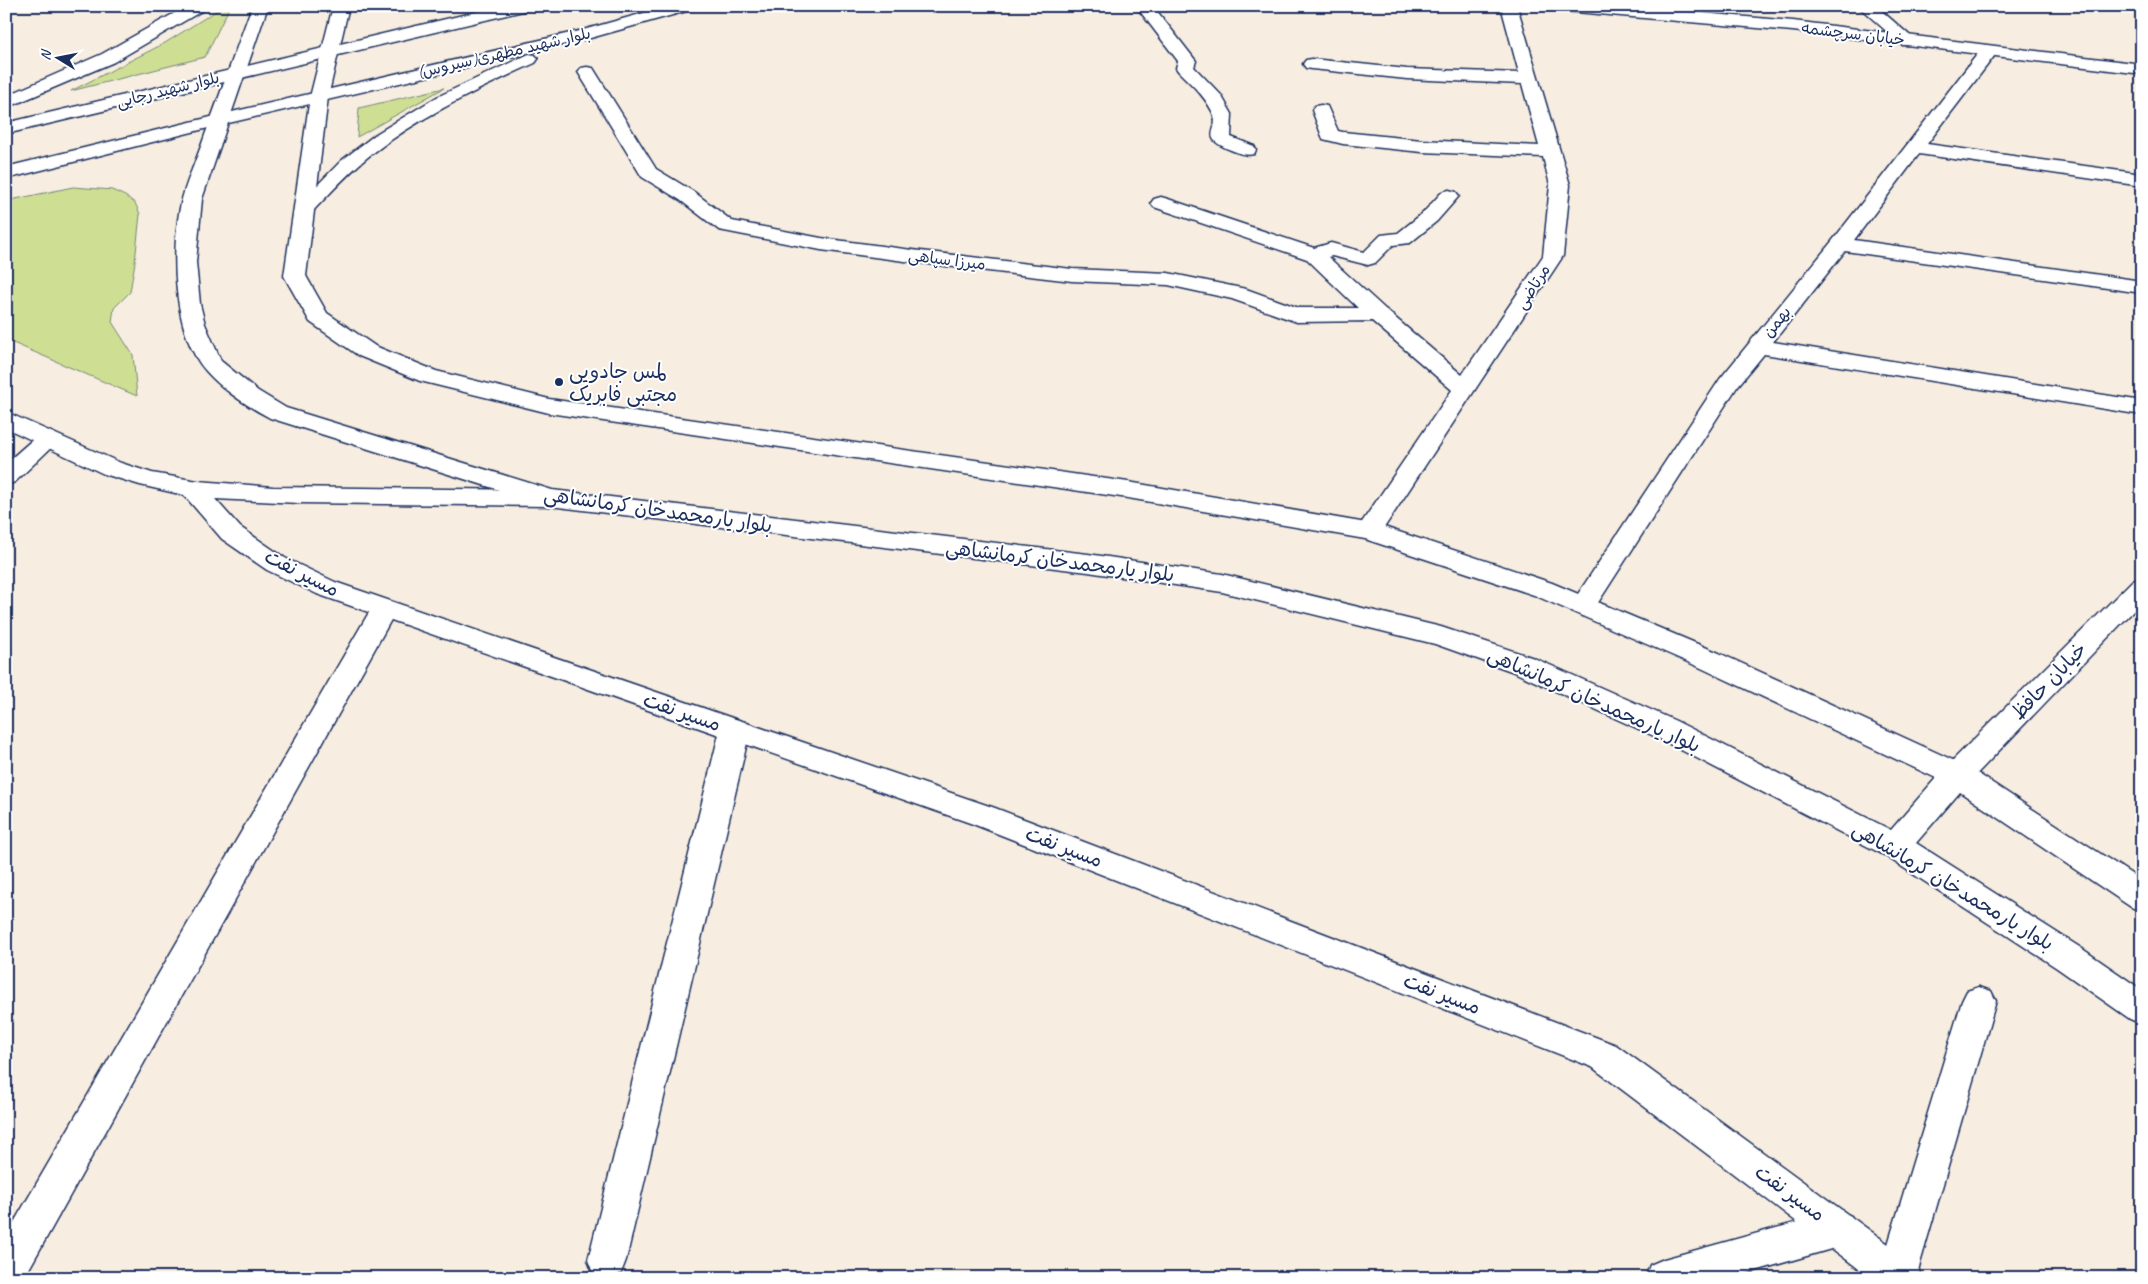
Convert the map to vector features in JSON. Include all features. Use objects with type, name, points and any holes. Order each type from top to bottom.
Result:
[{"type":"street","points":[[6,103],[108,58],[199,6]]},
{"type":"street","name":"بلوار یارمحمدخان کرمانشاهی","points":[[260,6],[192,199],[184,262],[193,323],[212,364],[248,398],[278,413],[550,498],[1078,562],[1222,583],[1441,636],[1524,665],[1666,729],[1895,846],[2068,958],[2142,1009]]},
{"type":"street","points":[[341,6],[320,97],[295,276],[318,317],[366,351],[428,376],[549,406],[1128,490],[1370,531],[1543,589],[1710,660],[1957,775],[2142,898]]},
{"type":"street","points":[[330,51],[523,6]]},
{"type":"street","name":"بلوار شهید مطهری(سیروس)","points":[[320,97],[586,34],[688,6]]},
{"type":"street","points":[[1144,6],[1187,61],[1185,68],[1215,99],[1223,114],[1222,140],[1247,150]]},
{"type":"street","name":"مرتاضی","points":[[1370,531],[1553,256],[1560,185],[1509,6]]},
{"type":"street","name":"خیابان سرچشمه","points":[[1564,6],[1793,26],[2142,70]]},
{"type":"street","points":[[1866,6],[1908,41]]},
{"type":"street","points":[[305,208],[346,166],[389,134],[451,98],[509,68],[586,34]]},
{"type":"street","name":"بلوار شهید رجایی","points":[[6,129],[330,51]]},
{"type":"street","name":"بهمن","points":[[1583,606],[1728,384],[1840,244],[1989,51]]},
{"type":"street","points":[[1312,64],[1407,74],[1530,79]]},
{"type":"street","name":"میرزا سپاهی","points":[[587,72],[649,173],[687,196],[726,226],[821,244],[912,256],[1072,274],[1168,279],[1238,294],[1297,315],[1377,314]]},
{"type":"street","points":[[6,173],[320,97]]},
{"type":"street","points":[[1321,110],[1330,135],[1343,138],[1422,146],[1551,152]]},
{"type":"street","points":[[1914,148],[2142,180]]},
{"type":"street","points":[[1314,255],[1331,249],[1368,259],[1388,239],[1403,239],[1430,217],[1449,196]]},
{"type":"street","points":[[1162,203],[1314,255],[1377,314],[1466,389]]},
{"type":"street","points":[[1840,244],[2142,287]]},
{"type":"street","points":[[1758,346],[2142,408]]},
{"type":"street","points":[[6,420],[116,469],[148,480],[193,489],[321,496],[550,498]]},
{"type":"street","points":[[6,477],[47,439]]},
{"type":"street","name":"مسیر نفت","points":[[193,489],[231,533],[276,564],[326,588],[984,816],[1604,1056],[1838,1228],[1900,1276]]},
{"type":"street","name":"خیابان حافظ","points":[[1895,846],[1957,775],[2142,586]]},
{"type":"street","points":[[6,1273],[384,609]]},
{"type":"street","points":[[607,1260],[735,730]]},
{"type":"street","points":[[1900,1276],[1979,1001]]},
{"type":"street","points":[[1664,1278],[1838,1228]]},
{"type":"green space","points":[[224,6],[230,6],[205,57],[71,91],[165,43]]},
{"type":"green space","points":[[444,88],[357,137],[359,108]]},
{"type":"green space","points":[[73,187],[112,190],[135,203],[140,214],[130,292],[114,308],[112,322],[133,355],[137,396],[6,340],[6,201]]},
{"type":"place","name":"لمس جادویی مجتبی فابریک","points":[[559,382]]}]
